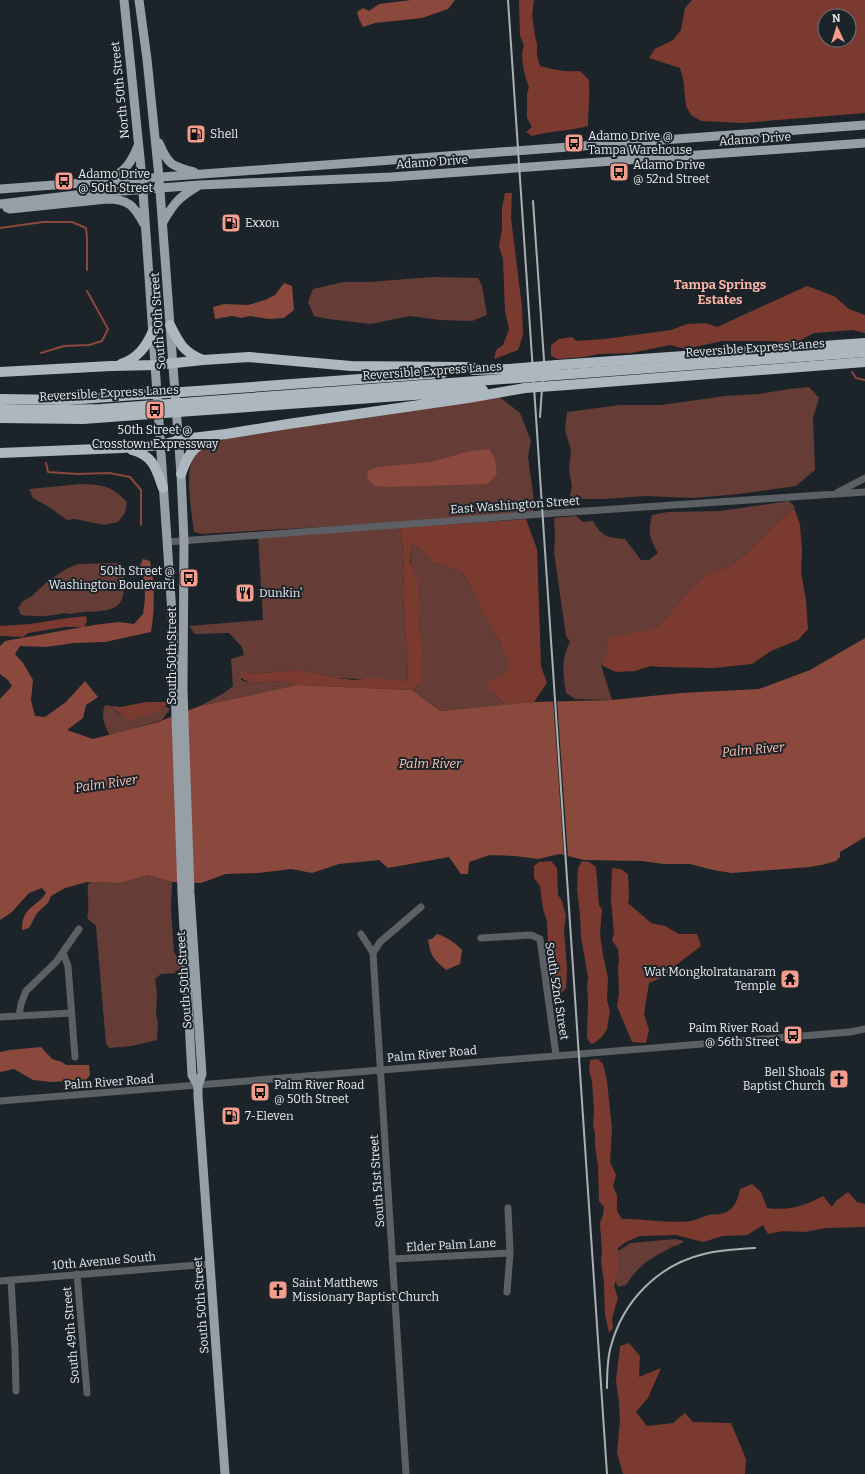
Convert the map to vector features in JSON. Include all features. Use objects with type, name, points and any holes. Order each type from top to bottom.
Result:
[{"type":"highway","points":[[170,325],[185,351],[203,360]]},
{"type":"highway","points":[[111,366],[122,363],[136,356],[146,345],[153,331]]},
{"type":"highway","points":[[0,399],[67,400],[865,343]]},
{"type":"highway","name":"Reversible Express Lanes","points":[[0,409],[55,410],[100,408],[865,352]]},
{"type":"highway","points":[[0,372],[156,365],[203,360],[258,358],[346,366],[471,367],[478,370]]},
{"type":"highway","points":[[0,452],[122,448],[161,445],[178,440],[525,388],[865,362]]},
{"type":"highway","points":[[0,418],[83,419],[511,390]]},
{"type":"highway","points":[[181,474],[190,454],[200,443],[226,434]]},
{"type":"highway","points":[[122,448],[139,452],[147,456],[156,468],[164,488]]},
{"type":"main road","name":"North 50th Street","points":[[124,0],[142,178]]},
{"type":"main road","points":[[139,0],[147,59],[159,177]]},
{"type":"main road","name":"Adamo Drive","points":[[0,189],[865,125]]},
{"type":"main road","points":[[155,133],[163,154],[170,162],[181,168],[202,174]]},
{"type":"main road","points":[[622,143],[636,160]]},
{"type":"main road","name":"Adamo Drive","points":[[0,205],[65,196],[160,188],[391,177],[865,143]]},
{"type":"main road","points":[[106,181],[125,169],[132,159],[138,144]]},
{"type":"main road","points":[[390,160],[391,177]]},
{"type":"main road","name":"South 50th Street","points":[[159,177],[181,474],[184,541],[179,690]]},
{"type":"main road","name":"South 50th Street","points":[[142,178],[173,628],[179,690],[186,893],[202,1074],[198,1086],[225,1474]]},
{"type":"main road","points":[[163,222],[175,202],[184,194],[199,186]]},
{"type":"main road","points":[[0,205],[10,209],[116,199],[130,204],[137,212],[145,228]]},
{"type":"street","points":[[834,494],[865,478]]},
{"type":"street","name":"East Washington Street","points":[[167,542],[865,492]]},
{"type":"street","points":[[361,934],[373,953],[380,942],[421,907]]},
{"type":"street","points":[[19,1016],[21,1004],[26,991],[63,953],[79,928]]},
{"type":"street","name":"South 52nd Street","points":[[481,938],[531,935],[540,939],[556,1055]]},
{"type":"street","points":[[63,953],[68,966],[75,1057]]},
{"type":"street","name":"South 51st Street","points":[[373,953],[406,1474]]},
{"type":"street","points":[[0,1017],[71,1012]]},
{"type":"street","name":"Palm River Road","points":[[0,1101],[198,1086],[865,1030]]},
{"type":"street","points":[[506,1292],[510,1253],[508,1208]]},
{"type":"street","name":"Elder Palm Lane","points":[[392,1259],[510,1253]]},
{"type":"street","name":"10th Avenue South","points":[[0,1281],[210,1264]]},
{"type":"street","name":"South 49th Street","points":[[77,1274],[86,1393]]},
{"type":"street","points":[[11,1280],[15,1342],[16,1391]]},
{"type":"shaded area","points":[[519,0],[534,0],[532,15],[537,44],[537,55],[540,66],[550,69],[580,71],[589,80],[588,126],[532,136],[526,132],[532,127],[527,118],[527,94],[529,87],[522,61],[524,46],[520,35]]},
{"type":"shaded area","points":[[692,0],[865,0],[865,113],[742,123],[701,121],[691,115],[686,106],[683,78],[680,68],[649,58],[655,49],[673,40],[681,30],[685,8]]},
{"type":"shaded area","points":[[505,193],[512,193],[511,218],[522,307],[523,335],[518,350],[494,359],[496,350],[503,345],[509,329],[505,311],[503,259],[499,246],[502,229],[502,208]]},
{"type":"shaded area","points":[[433,277],[478,278],[482,286],[487,315],[472,321],[440,320],[410,316],[371,324],[314,316],[308,302],[313,289],[343,282],[369,282]]},
{"type":"shaded area","points":[[807,286],[834,296],[849,309],[865,315],[865,333],[853,330],[814,333],[793,344],[773,341],[723,341],[685,349],[670,345],[631,353],[599,354],[558,359],[551,356],[551,345],[559,339],[572,337],[576,341],[605,339],[671,330],[687,324],[705,323],[717,327]]},
{"type":"shaded area","points":[[809,387],[819,398],[813,418],[815,470],[796,486],[739,494],[693,498],[645,496],[579,499],[570,496],[572,486],[569,470],[571,450],[565,430],[567,412],[620,405],[661,405],[725,396],[759,394]]},
{"type":"shaded area","points":[[497,395],[520,413],[531,441],[528,457],[534,501],[533,514],[202,534],[194,532],[189,489],[190,466],[193,456],[198,450],[206,445],[237,435]]},
{"type":"shaded area","points":[[80,484],[106,487],[116,492],[127,502],[125,513],[118,522],[104,525],[75,519],[67,520],[33,498],[29,489]]},
{"type":"shaded area","points":[[789,501],[795,507],[765,534],[747,553],[728,567],[707,574],[693,586],[658,627],[608,640],[606,657],[601,665],[612,700],[575,699],[566,693],[564,660],[570,642],[566,636],[554,552],[554,518],[576,516],[583,522],[593,521],[599,530],[606,536],[625,539],[641,560],[649,560],[658,553],[650,535],[652,515],[668,512],[720,511]]},
{"type":"shaded area","points":[[794,508],[800,524],[802,551],[801,572],[806,600],[808,629],[798,640],[771,651],[752,664],[714,668],[651,666],[635,671],[616,672],[601,665],[606,657],[608,639],[658,627],[693,586],[707,574],[728,567],[747,553],[765,534]]},
{"type":"shaded area","points":[[526,519],[537,549],[541,666],[547,683],[534,702],[505,705],[493,693],[487,685],[510,668],[500,642],[482,613],[471,586],[461,571],[434,563],[418,547],[411,543],[410,562],[418,580],[422,652],[421,683],[412,690],[297,685],[282,681],[250,683],[241,678],[241,668],[250,674],[300,670],[354,680],[375,678],[407,681],[408,672],[403,593],[404,572],[402,539],[399,526],[427,526]]},
{"type":"shaded area","points":[[399,526],[402,539],[404,572],[403,593],[408,672],[407,681],[337,678],[300,670],[250,674],[241,668],[241,680],[250,683],[282,681],[297,685],[200,706],[224,693],[233,686],[231,659],[244,655],[242,647],[229,633],[195,634],[189,626],[263,620],[258,536]]},
{"type":"shaded area","points":[[410,543],[418,547],[434,563],[461,571],[471,586],[482,613],[500,642],[511,669],[493,693],[505,705],[440,711],[412,690],[421,683],[421,659],[419,619],[412,571]]},
{"type":"shaded area","points":[[119,563],[123,574],[123,597],[119,604],[113,608],[71,614],[64,613],[40,616],[21,615],[18,608],[22,602],[32,596],[48,581],[66,569],[78,564]]},
{"type":"shaded area","points":[[86,616],[87,621],[84,627],[64,627],[28,633],[23,637],[0,636],[0,626],[31,624]]},
{"type":"shaded area","points":[[147,702],[169,702],[161,709],[128,720],[111,706],[120,707]]},
{"type":"shaded area","points":[[105,705],[111,706],[121,715],[153,712],[165,706],[170,709],[162,720],[110,735],[104,720],[103,713]]},
{"type":"shaded area","points":[[551,861],[557,868],[558,895],[562,901],[566,916],[564,929],[567,970],[566,988],[560,995],[556,992],[553,986],[549,962],[547,921],[543,909],[540,886],[534,878],[534,866],[539,862]]},
{"type":"shaded area","points":[[582,861],[589,862],[596,867],[599,905],[602,909],[600,934],[608,978],[607,1000],[610,1011],[607,1029],[602,1037],[591,1044],[587,1038],[588,977],[581,937],[577,890],[578,868]]},
{"type":"shaded area","points":[[612,868],[621,869],[628,874],[628,903],[651,923],[665,926],[679,934],[697,934],[701,946],[675,966],[668,975],[649,983],[644,1014],[649,1030],[646,1043],[632,1042],[617,1006],[619,994],[619,960],[618,949],[612,940],[614,934],[611,900]]},
{"type":"shaded area","points":[[148,875],[172,882],[171,910],[174,952],[183,968],[174,972],[178,973],[161,974],[155,979],[157,992],[157,1040],[132,1046],[109,1048],[106,1044],[96,926],[87,918],[88,884],[92,882],[120,883]]},
{"type":"shaded area","points":[[598,1059],[603,1064],[607,1081],[612,1129],[610,1162],[616,1175],[613,1186],[617,1196],[617,1211],[622,1219],[682,1222],[709,1215],[722,1214],[731,1209],[737,1200],[740,1189],[752,1184],[761,1192],[767,1208],[775,1209],[796,1207],[810,1203],[823,1196],[832,1207],[836,1201],[848,1192],[857,1202],[865,1204],[865,1227],[826,1228],[805,1232],[783,1231],[768,1234],[763,1225],[747,1235],[723,1236],[703,1242],[676,1235],[640,1236],[626,1242],[618,1248],[618,1274],[614,1286],[618,1298],[612,1318],[613,1328],[609,1333],[605,1314],[604,1282],[601,1261],[602,1252],[600,1223],[604,1207],[599,1201],[598,1166],[593,1126],[594,1112],[592,1081],[589,1071],[590,1060]]},
{"type":"shaded area","points":[[675,1239],[684,1241],[650,1259],[635,1272],[626,1285],[618,1287],[615,1280],[616,1252],[631,1243]]},
{"type":"shaded area","points":[[629,1343],[640,1356],[639,1377],[661,1368],[648,1398],[636,1412],[647,1426],[673,1423],[685,1413],[693,1422],[731,1423],[746,1459],[745,1474],[623,1474],[617,1453],[620,1419],[616,1381],[620,1346]]},
{"type":"water","points":[[411,0],[455,0],[448,9],[422,18],[375,23],[363,27],[359,19],[357,12],[363,8],[369,11],[379,4]]},
{"type":"water","points":[[284,283],[292,286],[294,310],[284,318],[269,319],[250,316],[241,318],[232,316],[215,319],[213,307],[224,304],[248,305],[265,300],[275,295]]},
{"type":"water","points":[[489,449],[495,459],[497,474],[488,484],[388,487],[375,486],[368,480],[367,471],[378,467],[431,462],[470,451]]},
{"type":"water","name":"Palm River","points":[[143,559],[150,561],[154,588],[151,632],[105,642],[74,643],[46,647],[20,646],[15,654],[23,663],[33,680],[31,700],[35,716],[45,717],[66,702],[85,681],[98,697],[86,705],[83,718],[67,730],[93,739],[158,722],[200,706],[297,685],[412,690],[440,711],[534,702],[612,700],[681,693],[759,689],[810,670],[865,638],[865,837],[840,852],[840,857],[836,861],[826,864],[810,867],[732,873],[690,864],[584,860],[560,854],[538,859],[490,855],[469,862],[468,874],[461,874],[449,857],[388,868],[379,860],[339,864],[312,873],[291,869],[258,873],[226,874],[201,883],[172,882],[148,875],[120,883],[87,882],[65,888],[51,896],[48,903],[37,913],[29,928],[22,930],[24,916],[46,893],[42,888],[29,893],[12,912],[0,920],[0,699],[12,686],[8,680],[0,674],[0,646],[5,641],[94,625],[119,622],[134,624],[143,614],[145,598],[144,580],[139,568]]},
{"type":"water","points":[[437,934],[451,940],[462,950],[460,964],[446,970],[435,960],[430,950],[428,940]]},
{"type":"water","points":[[41,1047],[52,1059],[66,1065],[89,1065],[90,1075],[86,1080],[52,1082],[33,1080],[14,1069],[0,1072],[0,1052]]},
{"type":"pier","points":[[553,699],[557,699],[568,858],[564,857]]},
{"type":"waterway","points":[[0,228],[43,222],[72,222],[86,228],[87,270]]},
{"type":"waterway","points":[[41,353],[64,346],[89,345],[102,341],[108,329],[87,291]]},
{"type":"waterway","points":[[852,372],[856,378],[865,380]]},
{"type":"waterway","points":[[46,463],[48,472],[77,474],[109,473],[130,477],[141,490],[141,525]]},
{"type":"railway","points":[[508,0],[607,1474]]},
{"type":"railway","points":[[533,201],[544,360],[540,417]]},
{"type":"railway","points":[[607,1388],[609,1356],[617,1330],[624,1314],[645,1287],[658,1276],[687,1259],[716,1252],[755,1248]]},
{"type":"place","name":"Shell","points":[[196,134]]},
{"type":"place","name":"Adamo Drive @ Tampa Warehouse","points":[[574,143]]},
{"type":"place","name":"Adamo Drive @ 52nd Street","points":[[619,172]]},
{"type":"place","name":"Adamo Drive @ 50th Street","points":[[64,181]]},
{"type":"place","name":"Exxon","points":[[231,223]]},
{"type":"place","name":"50th Street @ Crosstown Expressway","points":[[155,410]]},
{"type":"place","name":"50th Street @ Washington Boulevard","points":[[189,578]]},
{"type":"place","name":"Dunkin'","points":[[245,593]]},
{"type":"place","name":"Wat Mongkolratanaram Temple","points":[[790,979]]},
{"type":"place","name":"Palm River Road @ 56th Street","points":[[793,1035]]},
{"type":"place","name":"Bell Shoals Baptist Church","points":[[839,1079]]},
{"type":"place","name":"Palm River Road @ 50th Street","points":[[260,1092]]},
{"type":"place","name":"7-Eleven","points":[[231,1116]]},
{"type":"place","name":"Saint Matthews Missionary Baptist Church","points":[[278,1290]]},
{"type":"district","name":"Tampa Springs Estates","points":[[720,292]]}]
